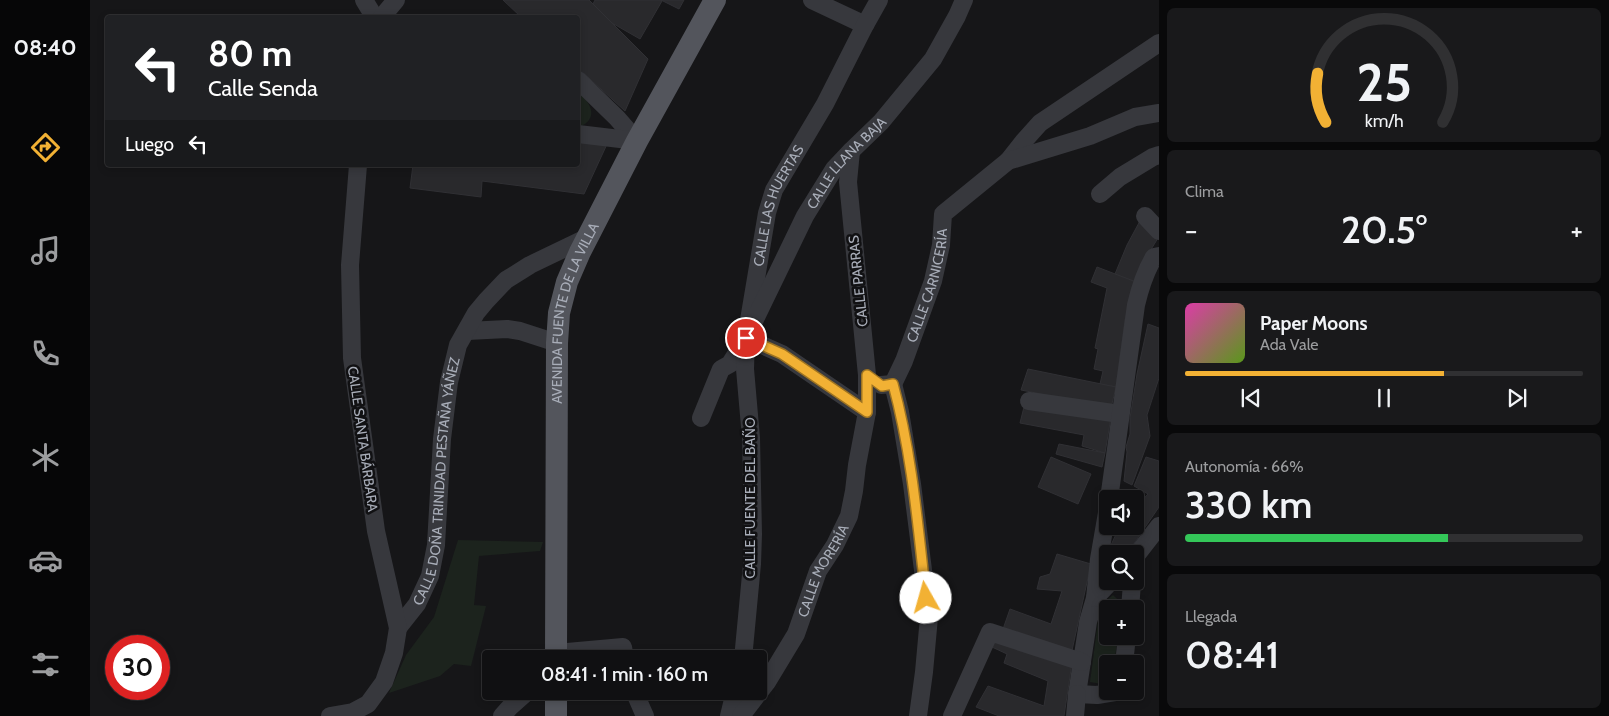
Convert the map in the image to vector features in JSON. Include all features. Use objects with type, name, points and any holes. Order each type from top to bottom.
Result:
[{"type":"main road","name":"AVENIDA FUENTE DE LA VILLA","points":[[556,650],[557,343],[559,313],[567,282],[588,237],[637,141],[715,0]]},
{"type":"main road","points":[[556,700],[556,716]]},
{"type":"street","points":[[364,0],[373,15]]},
{"type":"street","points":[[384,15],[396,0]]},
{"type":"street","points":[[812,0],[865,25]]},
{"type":"street","name":"CALLE LAS HUERTAS","points":[[701,418],[721,369],[730,364],[746,338],[767,213],[774,190],[825,104],[879,0]]},
{"type":"street","name":"CALLE LLANA BAJA","points":[[746,338],[804,216],[834,169],[881,122],[933,59],[964,0]]},
{"type":"street","points":[[1008,161],[1040,123],[1159,43]]},
{"type":"street","points":[[580,82],[617,118],[637,141]]},
{"type":"street","name":"CALLE CARNICERÍA","points":[[893,384],[904,360],[933,281],[941,245],[943,214],[1008,161],[1090,136],[1136,118],[1159,113]]},
{"type":"street","points":[[580,134],[637,141]]},
{"type":"street","name":"CALLE PARRAS","points":[[851,151],[848,182],[867,375],[867,412]]},
{"type":"street","points":[[1100,194],[1120,177],[1159,155]]},
{"type":"street","name":"CALLE SANTA BÁRBARA","points":[[358,167],[350,265],[352,358],[376,531],[398,628],[394,653],[384,682],[368,710]]},
{"type":"street","points":[[1145,216],[1159,231]]},
{"type":"street","name":"CALLE DOÑA TRINIDAD PESTAÑA YÁÑEZ","points":[[398,628],[417,604],[430,576],[436,545],[442,440],[449,382],[458,345],[476,313],[506,280],[530,265],[588,237]]},
{"type":"street","points":[[1110,490],[1136,305],[1147,268],[1154,257],[1159,256]]},
{"type":"street","points":[[467,331],[507,329],[520,331],[557,343]]},
{"type":"street","points":[[746,338],[782,354],[867,412]]},
{"type":"street","name":"CALLE FUENTE DEL BAÑO","points":[[744,650],[753,534],[751,438],[745,369],[746,338]]},
{"type":"street","points":[[867,375],[882,386],[893,384],[900,412],[912,484],[928,617],[924,672],[918,716]]},
{"type":"street","points":[[1029,401],[1120,414]]},
{"type":"street","name":"CALLE MORERÍA","points":[[741,716],[767,682],[796,634],[818,571],[835,544],[849,516],[867,412]]},
{"type":"street","points":[[1144,545],[1159,526]]},
{"type":"street","points":[[1075,716],[1088,622],[1095,598],[1103,535]]},
{"type":"street","points":[[1095,598],[1103,590]]},
{"type":"street","points":[[952,716],[990,632],[1082,662]]},
{"type":"street","points":[[596,650],[623,646],[624,650]]},
{"type":"street","points":[[1077,694],[1099,695]]},
{"type":"street","points":[[502,716],[518,700]]},
{"type":"street","points":[[638,700],[645,716]]},
{"type":"street","points":[[728,716],[732,700]]},
{"type":"street","points":[[330,716],[368,710]]},
{"type":"shaded area","points":[[580,93],[587,101],[591,111],[589,120],[580,127]]},
{"type":"shaded area","points":[[458,540],[543,542],[540,551],[479,556],[474,605],[486,606],[471,666],[454,664],[440,676],[389,693],[406,655],[434,617]]},
{"type":"shaded area","points":[[1113,595],[1118,600],[1107,600]]},
{"type":"shaded area","points":[[1099,614],[1099,645],[1117,645],[1115,655],[1099,655],[1099,684],[1090,682]]},
{"type":"building","points":[[503,0],[589,0],[648,59],[625,111],[580,70],[580,15],[519,15]]},
{"type":"building","points":[[595,0],[662,1],[640,39],[612,23],[593,4]]},
{"type":"building","points":[[661,0],[684,0],[679,9]]},
{"type":"building","points":[[580,139],[608,142],[584,194],[482,181],[481,197],[410,188],[413,167],[580,167]]},
{"type":"building","points":[[1141,219],[1158,238],[1147,256],[1136,282],[1115,274],[1127,245]]},
{"type":"building","points":[[1097,267],[1136,282],[1125,320],[1116,387],[1100,384],[1103,371],[1094,369],[1098,349],[1095,348],[1107,288],[1091,282]]},
{"type":"building","points":[[1148,324],[1159,328],[1159,378],[1147,415],[1150,436],[1132,485],[1124,481],[1126,447],[1130,434],[1130,418],[1137,374]]},
{"type":"building","points":[[1028,369],[1116,387],[1111,408],[1021,390]]},
{"type":"building","points":[[1024,407],[1111,417],[1105,453],[1082,446],[1084,435],[1020,423]]},
{"type":"building","points":[[1059,444],[1105,453],[1102,467],[1056,454]]},
{"type":"building","points":[[1051,457],[1091,474],[1078,504],[1038,487]]},
{"type":"building","points":[[1146,457],[1159,461],[1159,507],[1144,529],[1144,498],[1148,494],[1134,486]]},
{"type":"building","points":[[1116,535],[1140,535],[1132,545],[1111,545]]},
{"type":"building","points":[[1057,554],[1091,564],[1071,655],[1002,632],[1010,609],[1051,624],[1062,591],[1037,589],[1040,577],[1050,574]]},
{"type":"building","points":[[997,637],[1072,663],[1064,716],[999,716],[976,707],[988,686],[1044,706],[1048,681],[1004,663],[1007,654],[992,647]]},
{"type":"route","points":[[746,338],[782,354],[867,412],[867,375],[882,386],[893,384],[900,412],[912,484],[926,598]]}]
